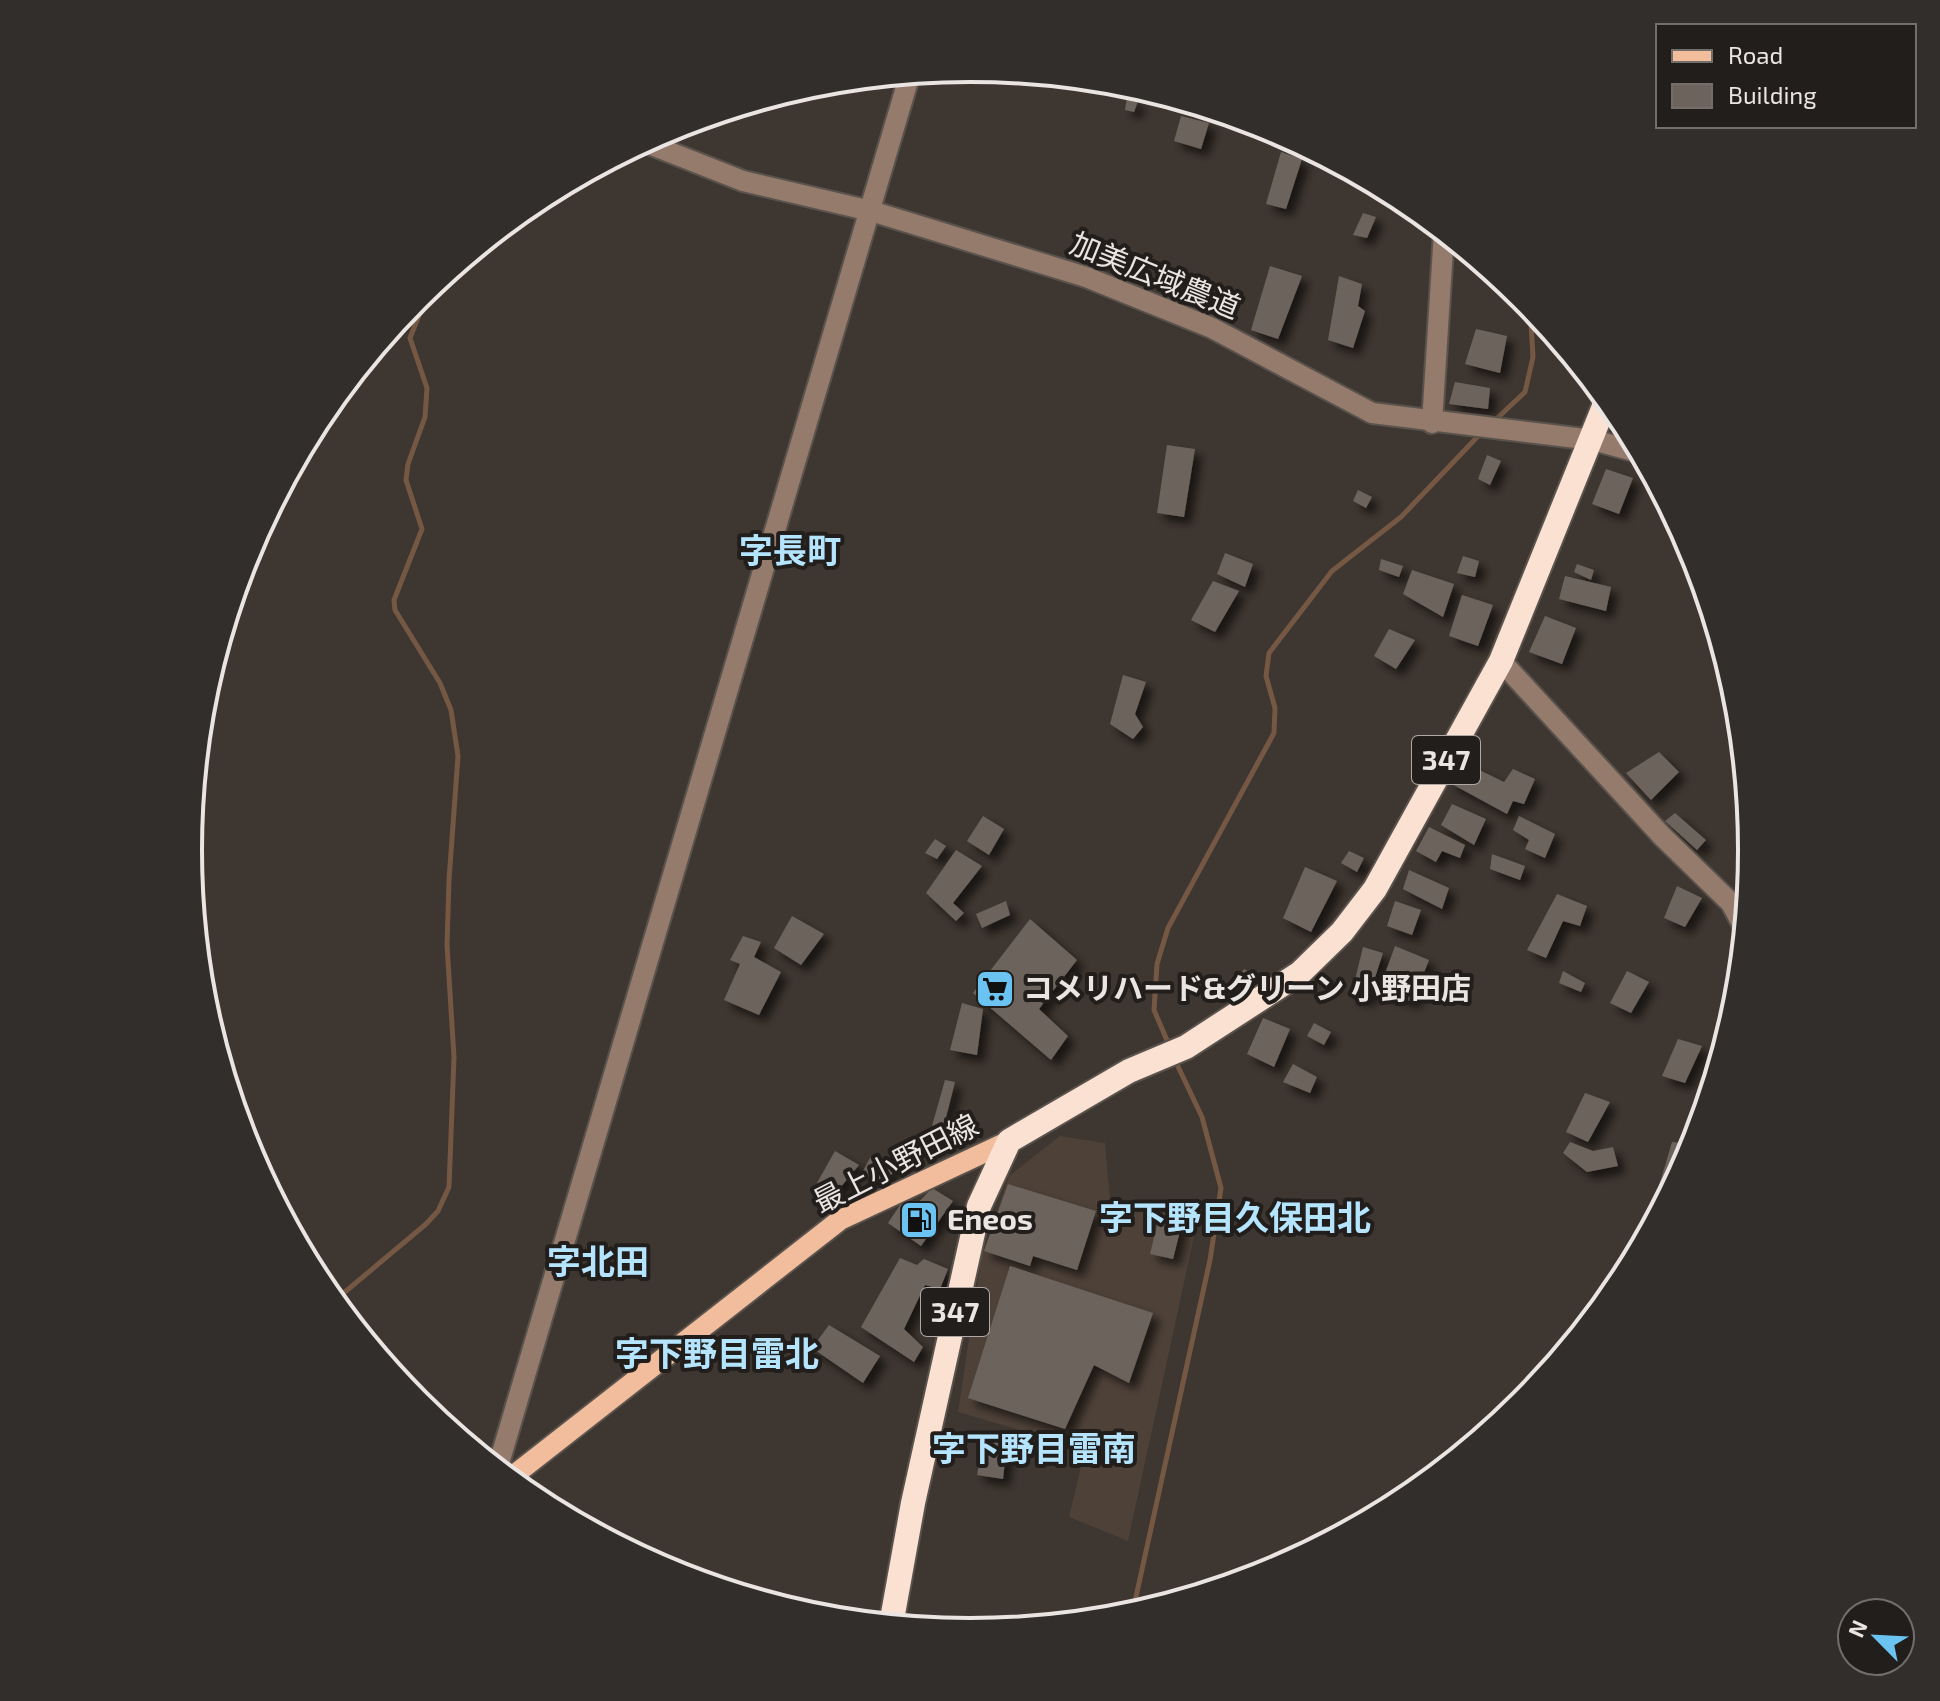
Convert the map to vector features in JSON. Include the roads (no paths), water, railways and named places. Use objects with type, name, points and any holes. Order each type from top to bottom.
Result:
[{"type":"highway","name":"347","points":[[893,1614],[913,1503],[979,1206],[1009,1141],[1129,1071],[1186,1047],[1300,973],[1342,932],[1375,889],[1501,661],[1602,414]]},
{"type":"main road","name":"最上小野田線","points":[[518,1472],[840,1220],[1009,1141]]},
{"type":"street","points":[[500,1459],[907,85]]},
{"type":"street","name":"加美広域農道","points":[[659,148],[743,181],[871,211],[1086,277],[1212,328],[1372,413],[1432,423],[1593,440],[1625,449]]},
{"type":"street","points":[[1432,423],[1443,245]]},
{"type":"street","points":[[1501,661],[1662,836],[1731,903],[1736,912]]},
{"type":"waterway","points":[[343,1294],[426,1224],[438,1211],[449,1187],[454,1057],[447,945],[458,756],[451,710],[440,683],[395,610],[394,600],[422,529],[406,480],[408,464],[425,417],[427,388],[410,338],[419,316]]},
{"type":"waterway","points":[[1492,423],[1525,392],[1533,357],[1531,326]]},
{"type":"waterway","points":[[1169,1045],[1154,1010],[1157,964],[1168,928],[1274,733],[1275,708],[1266,676],[1269,653],[1332,571],[1401,517],[1482,432]]},
{"type":"waterway","points":[[1135,1601],[1210,1260],[1221,1188],[1202,1117],[1174,1058]]},
{"type":"place","name":"コメリハード&グリーン 小野田店","points":[[995,989]]},
{"type":"place","name":"Eneos","points":[[919,1220]]},
{"type":"district","name":"字長町","points":[[790,551]]},
{"type":"district","name":"字下野目久保田北","points":[[1235,1218]]},
{"type":"district","name":"字北田","points":[[598,1262]]},
{"type":"district","name":"字下野目雷北","points":[[717,1354]]},
{"type":"district","name":"字下野目雷南","points":[[1034,1449]]}]
